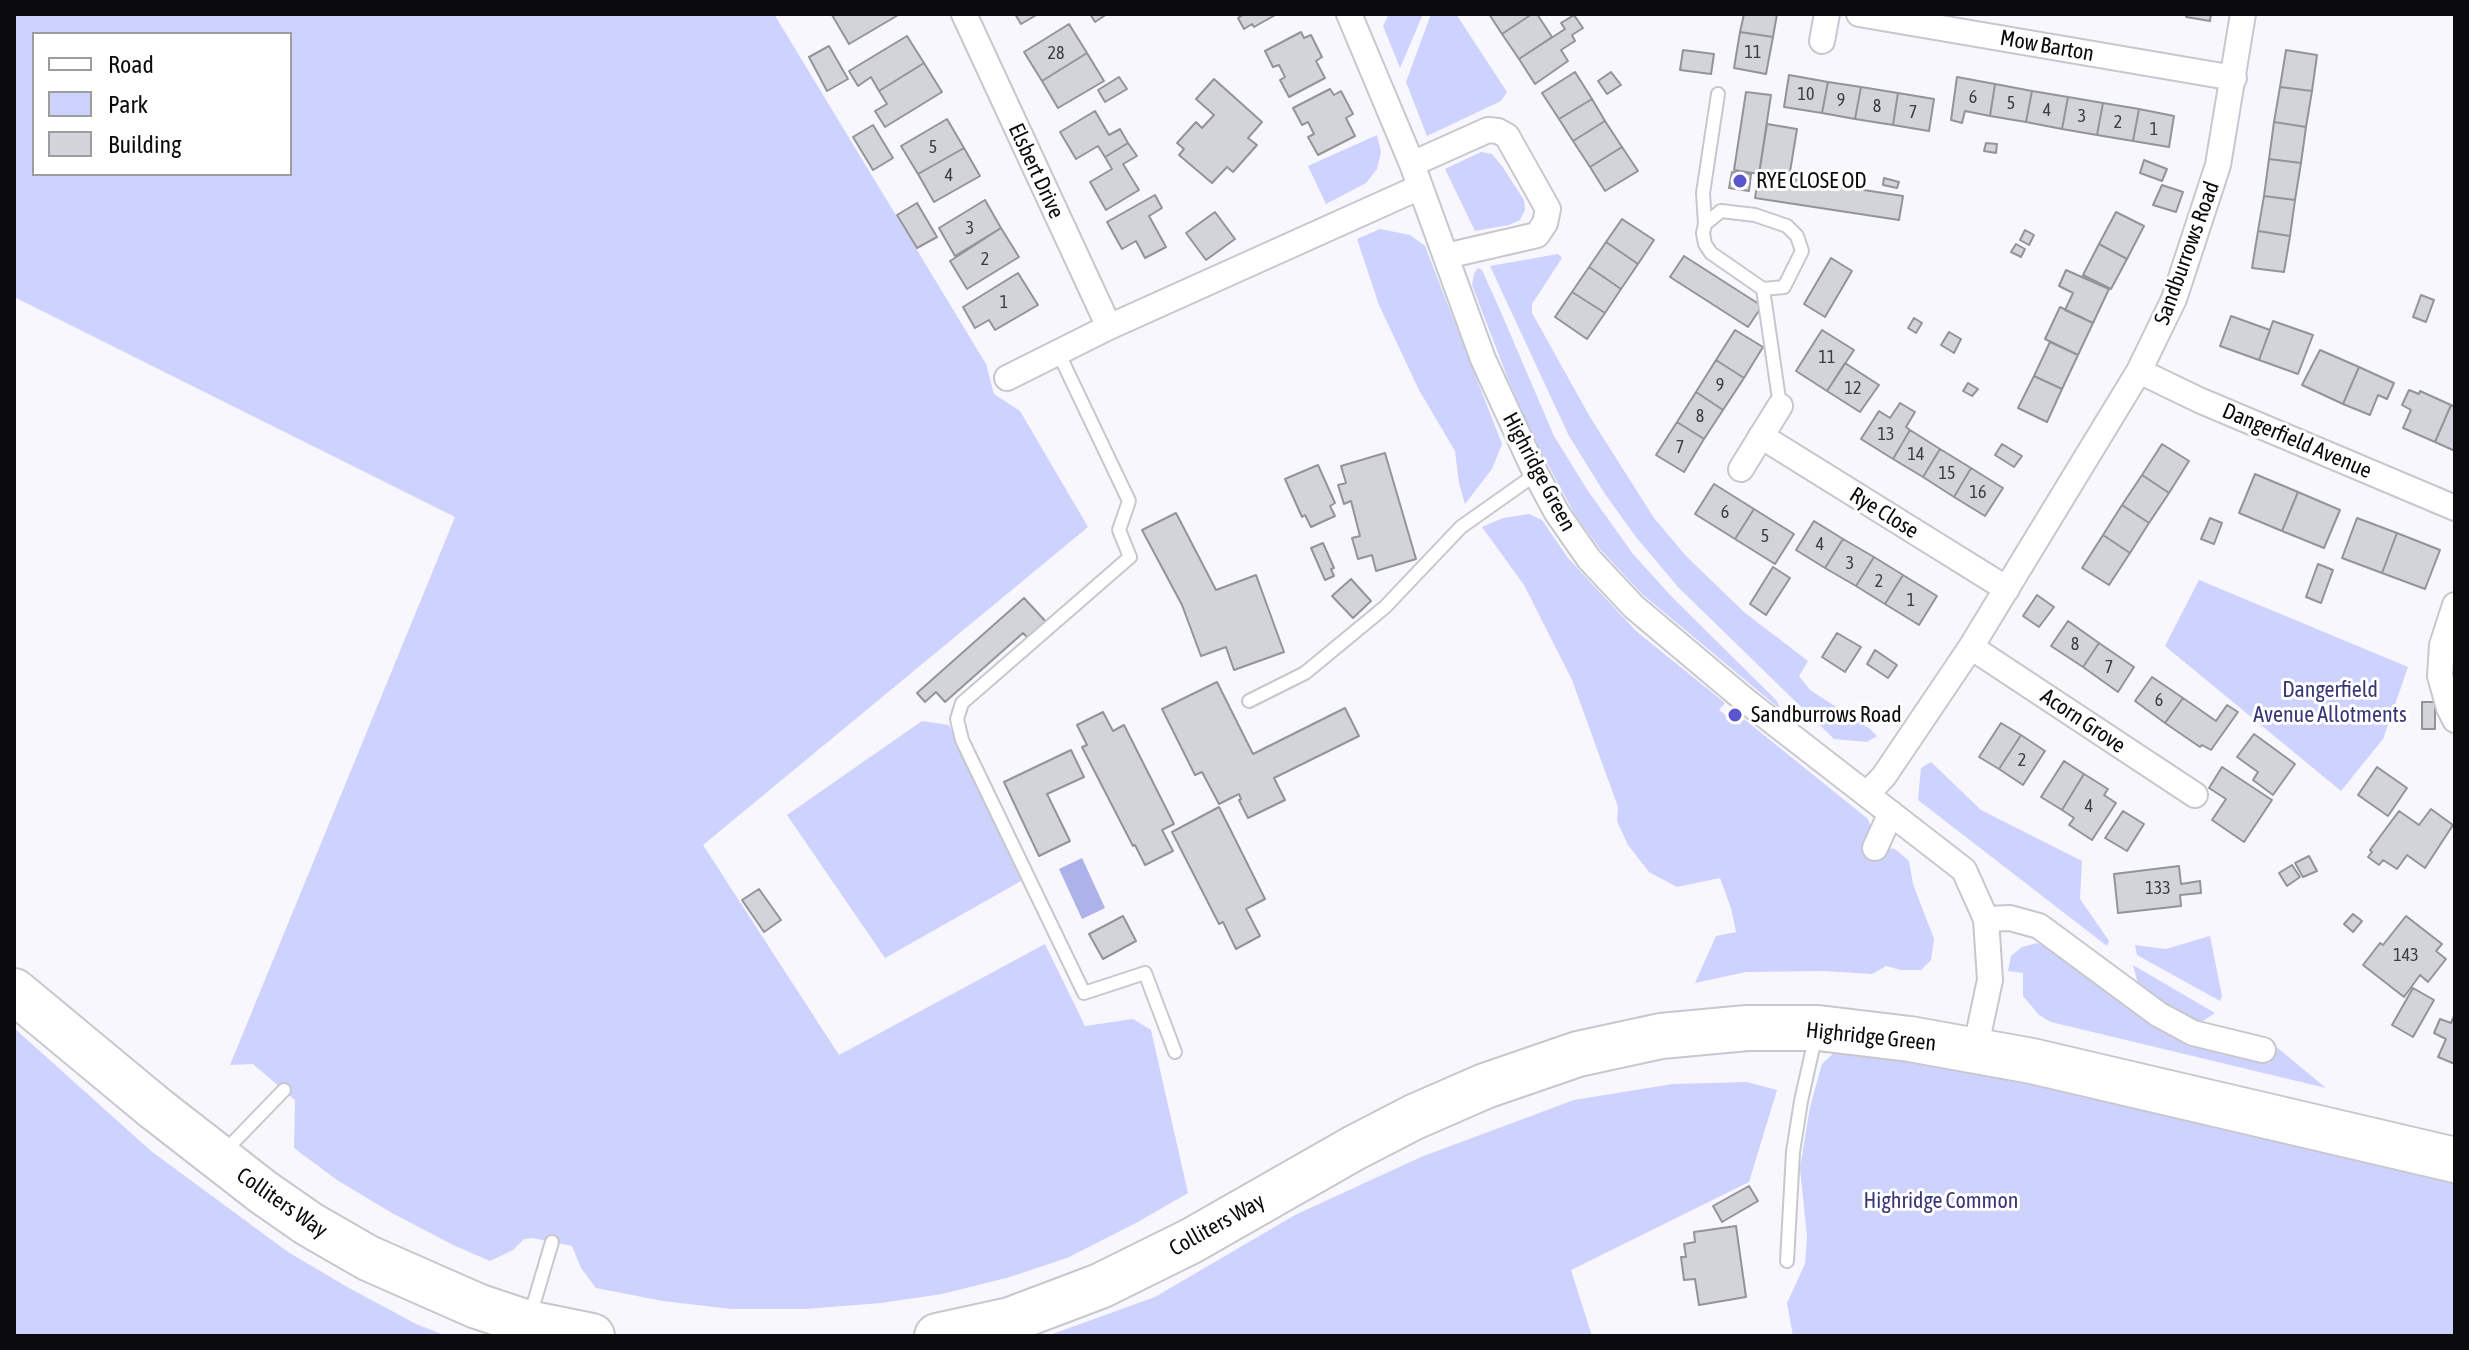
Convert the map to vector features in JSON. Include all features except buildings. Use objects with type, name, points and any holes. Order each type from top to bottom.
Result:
[{"type":"highway","name":"Colliters Way","points":[[14,991],[218,1158],[309,1224],[368,1258],[477,1306],[528,1323],[592,1336]]},
{"type":"highway","name":"Highridge Green","points":[[1485,1086],[1578,1054],[1661,1036],[1747,1028],[1818,1028],[1910,1039],[2032,1061],[2455,1160]]},
{"type":"highway","name":"Colliters Way","points":[[937,1336],[1010,1320],[1100,1286],[1191,1241],[1354,1148],[1485,1086]]},
{"type":"street","name":"Elsbert Drive","points":[[964,14],[1109,327]]},
{"type":"street","name":"Highridge Green","points":[[1349,14],[1412,164],[1483,359],[1536,474],[1557,513],[1589,559],[1634,607],[1746,701],[1964,870],[1986,919],[1990,980],[1975,1050]]},
{"type":"street","points":[[1822,41],[1827,14]]},
{"type":"street","name":"Mow Barton","points":[[1859,14],[2234,78]]},
{"type":"street","name":"Sandburrows Road","points":[[1867,794],[1884,776],[2007,589],[2139,371],[2174,299],[2218,165],[2243,14]]},
{"type":"street","points":[[1412,164],[1488,130],[1498,131],[1507,136],[1548,209],[1545,223],[1537,235],[1446,256]]},
{"type":"street","points":[[1007,378],[1109,327],[1420,187]]},
{"type":"street","name":"Dangerfield Avenue","points":[[2139,371],[2199,400],[2455,508]]},
{"type":"street","points":[[1741,469],[1780,406]]},
{"type":"street","name":"Rye Close","points":[[1761,436],[2007,589]]},
{"type":"street","points":[[2455,605],[2442,645],[2440,676],[2455,720]]},
{"type":"street","name":"Acorn Grove","points":[[1971,647],[2195,795]]},
{"type":"street","points":[[1875,848],[1891,813]]},
{"type":"street","points":[[1986,919],[2010,918],[2039,926],[2158,1014],[2193,1033],[2263,1050]]},
{"type":"lane","points":[[1705,224],[1721,211],[1755,215],[1787,226],[1797,236],[1802,251],[1784,287],[1763,289],[1711,253],[1705,244],[1703,193],[1718,94]]},
{"type":"lane","points":[[1763,289],[1780,406]]},
{"type":"lane","points":[[1058,352],[1129,501],[1119,530],[1130,557],[962,703],[957,719],[962,740],[1084,993],[1145,973],[1175,1052]]},
{"type":"lane","points":[[1249,701],[1305,673],[1385,607],[1461,527],[1536,474]]},
{"type":"lane","points":[[1787,1261],[1793,1152],[1818,1028]]},
{"type":"lane","points":[[218,1158],[284,1090]]},
{"type":"lane","points":[[528,1323],[552,1242]]},
{"type":"green space","points":[[14,14],[774,14],[986,364],[994,394],[1020,411],[1088,527],[703,845],[839,1055],[1045,944],[1085,1026],[1133,1019],[1151,1030],[1188,1193],[1067,1258],[1010,1277],[942,1294],[881,1303],[805,1309],[731,1309],[663,1301],[596,1288],[581,1268],[572,1246],[533,1238],[524,1239],[513,1250],[490,1261],[392,1213],[337,1180],[294,1148],[295,1100],[253,1064],[230,1065],[455,517],[14,297]]},
{"type":"green space","points":[[1389,14],[1423,14],[1400,68],[1383,26]]},
{"type":"green space","points":[[1431,14],[1456,14],[1507,92],[1501,101],[1427,136],[1406,82]]},
{"type":"green space","points":[[1377,135],[1381,152],[1377,169],[1366,183],[1326,204],[1308,166]]},
{"type":"green space","points":[[1481,152],[1492,154],[1502,166],[1524,200],[1525,210],[1520,220],[1509,225],[1475,231],[1445,169]]},
{"type":"green space","points":[[1380,229],[1410,235],[1425,246],[1502,444],[1492,469],[1465,504],[1455,451],[1419,390],[1379,305],[1357,239]]},
{"type":"green space","points":[[1558,254],[1562,258],[1532,304],[1532,313],[1590,417],[1654,518],[1686,556],[1744,612],[1808,661],[1799,676],[1810,690],[1877,736],[1867,742],[1834,739],[1678,587],[1605,494],[1569,436],[1490,266]]},
{"type":"green space","points":[[1478,268],[1482,270],[1554,436],[1588,491],[1633,554],[1777,701],[1780,709],[1642,594],[1600,549],[1574,513],[1534,439],[1508,379],[1472,285]]},
{"type":"green space","points":[[1529,514],[1542,520],[1568,558],[1636,631],[1725,703],[1719,710],[1739,725],[1744,719],[1868,819],[1871,827],[1864,852],[1880,861],[1886,848],[1895,849],[1909,861],[1913,884],[1934,939],[1931,960],[1921,970],[1886,966],[1872,974],[1746,972],[1695,983],[1716,936],[1736,932],[1731,908],[1720,878],[1677,887],[1649,872],[1628,845],[1617,821],[1618,807],[1572,680],[1524,585],[1482,527],[1503,518]]},
{"type":"green space","name":"Dangerfield Avenue Allotments","points":[[2199,580],[2408,667],[2383,739],[2341,791],[2165,646]]},
{"type":"green space","points":[[922,721],[949,725],[1021,881],[885,958],[787,815]]},
{"type":"green space","points":[[1931,762],[1981,810],[2082,861],[2080,899],[2109,941],[2107,946],[1918,800],[1921,768]]},
{"type":"green space","points":[[2210,936],[2222,996],[2220,1001],[2137,955],[2135,945],[2166,949]]},
{"type":"green space","points":[[2037,943],[2052,950],[2181,1039],[2270,1063],[2274,1045],[2326,1088],[2051,1022],[2039,1015],[2023,996],[2023,973],[2008,971],[2011,956],[2022,947]]},
{"type":"green space","points":[[2133,965],[2215,1013],[2200,1023],[2181,1015],[2138,984]]},
{"type":"green space","points":[[14,1028],[151,1151],[288,1252],[416,1324],[447,1336],[14,1336]]},
{"type":"green space","name":"Highridge Common","points":[[1837,1050],[1958,1068],[2081,1093],[2455,1181],[2455,1336],[1793,1336],[1787,1303],[1805,1264],[1807,1237],[1800,1168],[1810,1107],[1822,1064]]},
{"type":"green space","points":[[1747,1082],[1777,1090],[1749,1182],[1571,1270],[1592,1336],[1047,1336],[1155,1297],[1295,1215],[1421,1157],[1574,1100],[1673,1084]]},
{"type":"shaded area","points":[[1082,858],[1105,908],[1082,919],[1059,869]]},
{"type":"place","name":"RYE CLOSE OD","points":[[1740,181]]},
{"type":"place","name":"Sandburrows Road","points":[[1735,715]]}]
